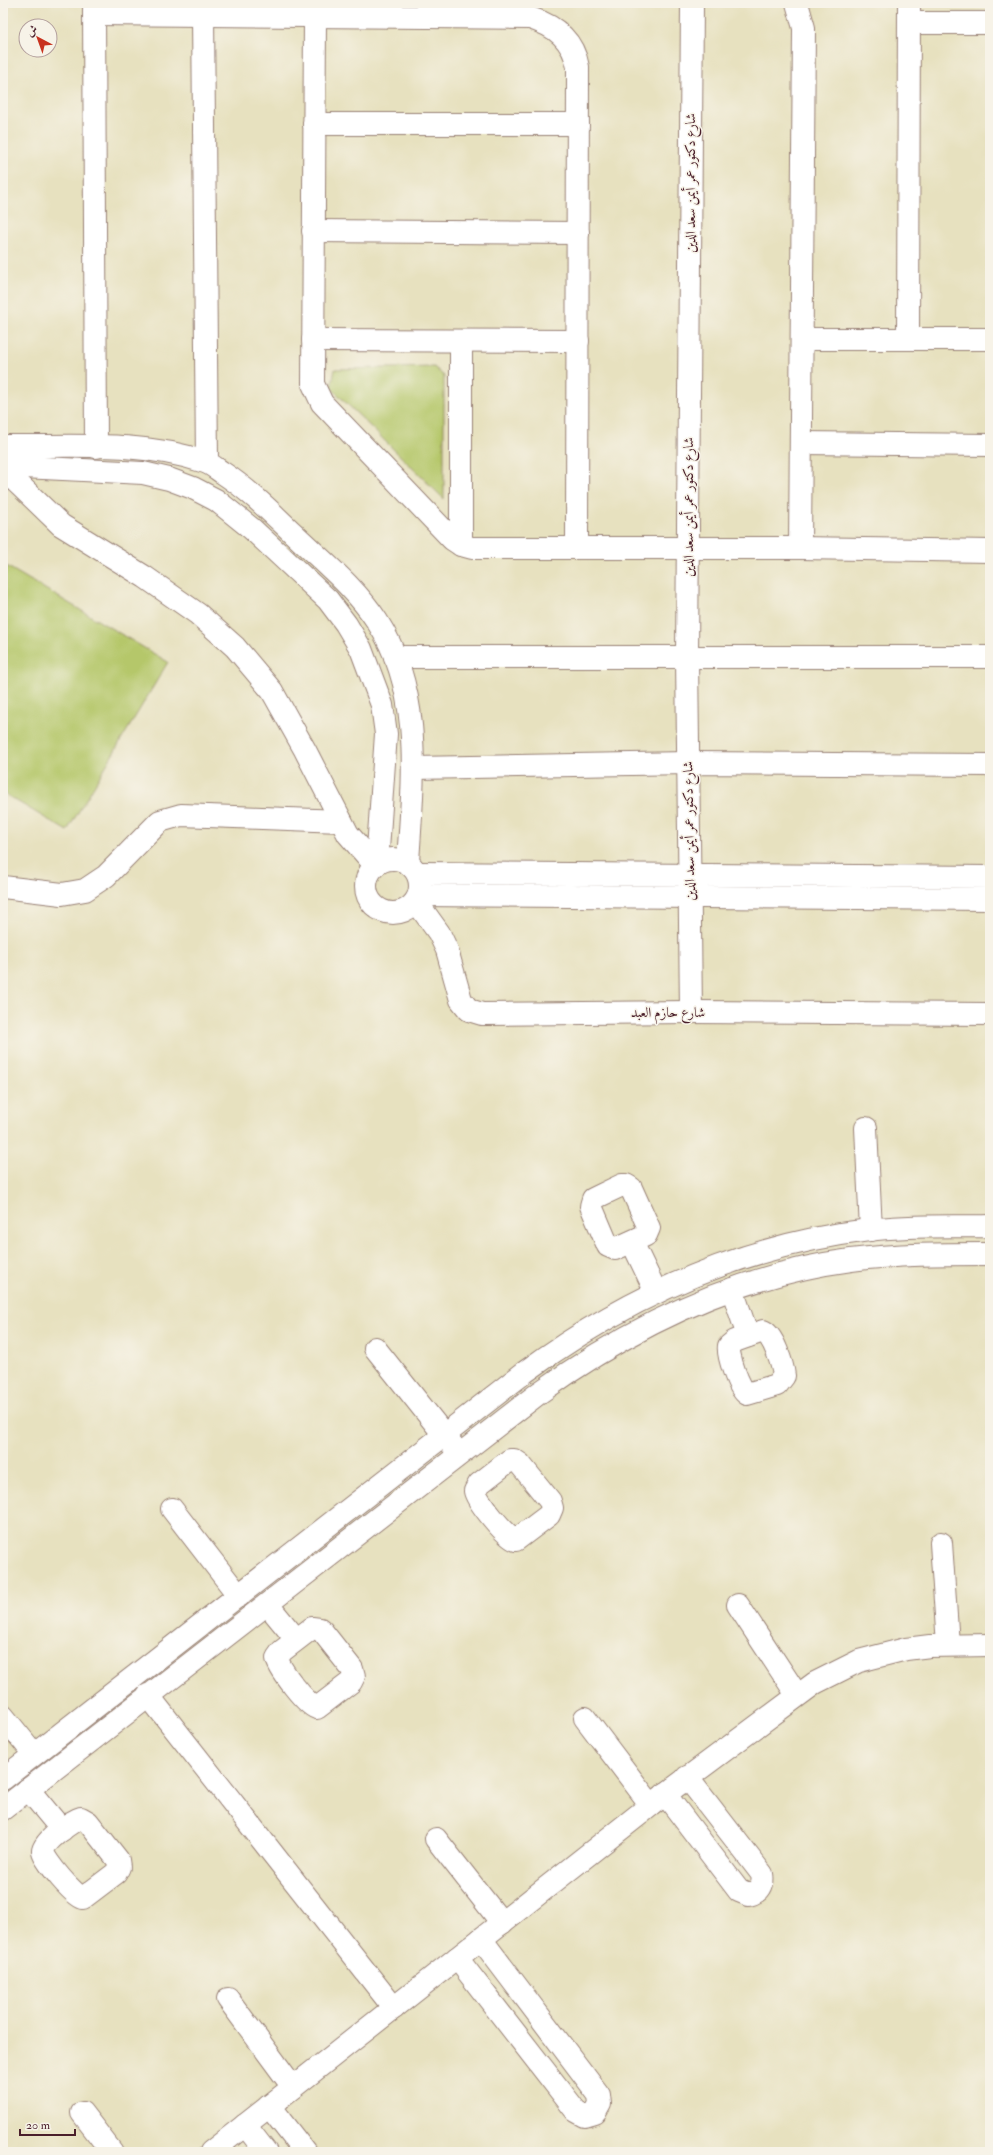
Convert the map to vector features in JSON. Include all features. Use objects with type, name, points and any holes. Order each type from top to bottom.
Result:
[{"type":"street","name":"شارع دكتور عمر أيمن سعد الدين","points":[[691,1012],[687,657],[692,3]]},
{"type":"street","points":[[796,3],[804,28],[800,548]]},
{"type":"street","points":[[96,447],[94,9],[203,14],[530,18],[544,22],[563,36],[576,54],[578,67],[577,548]]},
{"type":"street","points":[[908,339],[909,13],[990,23]]},
{"type":"street","points":[[203,14],[207,462]]},
{"type":"street","points":[[315,16],[313,384],[322,403],[452,539],[461,545],[472,548],[800,548],[990,551]]},
{"type":"street","points":[[314,124],[578,124]]},
{"type":"street","points":[[314,231],[578,233]]},
{"type":"street","points":[[802,339],[990,339]]},
{"type":"street","points":[[313,340],[578,341]]},
{"type":"street","points":[[461,545],[462,341]]},
{"type":"street","points":[[801,443],[990,445]]},
{"type":"street","points":[[3,446],[133,448],[171,453],[207,462],[239,483],[353,591],[377,621],[395,657],[404,683],[410,711],[413,768],[413,868],[421,887],[418,898],[404,911],[394,913],[385,912],[370,900],[367,892],[366,882],[376,865],[386,734],[382,704],[361,649],[346,624],[328,600],[252,529],[216,500],[193,488],[169,479],[144,473],[3,468]]},
{"type":"street","points":[[3,468],[61,525],[145,577],[198,614],[235,647],[272,691],[352,840],[376,865]]},
{"type":"street","points":[[395,657],[990,657]]},
{"type":"street","points":[[413,768],[688,763],[990,765]]},
{"type":"street","points":[[3,887],[62,894],[85,890],[106,876],[160,821],[181,815],[341,820]]},
{"type":"street","points":[[376,865],[387,859],[398,859],[413,868],[689,875],[990,877]]},
{"type":"street","points":[[418,898],[690,896],[990,899]]},
{"type":"street","name":"شارع حازم العبد","points":[[418,898],[442,939],[454,969],[461,1000],[469,1010],[482,1014],[691,1012],[990,1014]]},
{"type":"street","points":[[866,1128],[871,1230]]},
{"type":"street","points":[[3,1778],[554,1351],[612,1314],[656,1292],[707,1270],[774,1248],[842,1234],[871,1230],[990,1226]]},
{"type":"street","points":[[632,1242],[656,1292]]},
{"type":"street","points":[[3,1810],[148,1695],[268,1604],[539,1393],[602,1350],[669,1314],[732,1289],[776,1276],[850,1260],[925,1254],[990,1254]]},
{"type":"street","points":[[732,1289],[748,1336]]},
{"type":"street","points":[[375,1348],[444,1436],[465,1450],[492,1473]]},
{"type":"street","points":[[172,1509],[239,1596]]},
{"type":"street","points":[[941,1543],[948,1645]]},
{"type":"street","points":[[268,1604],[296,1639]]},
{"type":"street","points":[[738,1605],[797,1695]]},
{"type":"street","points":[[211,2152],[658,1799],[815,1682],[859,1661],[906,1649],[948,1645],[990,1645]]},
{"type":"street","points":[[148,1695],[394,2008]]},
{"type":"street","points":[[3,1716],[34,1754]]},
{"type":"street","points":[[585,1718],[739,1891],[749,1895],[758,1891],[762,1886],[762,1874],[687,1777]]},
{"type":"street","points":[[28,1789],[62,1830]]},
{"type":"street","points":[[436,1839],[502,1923]]},
{"type":"street","points":[[457,1958],[576,2112],[585,2116],[594,2113],[600,2104],[598,2095],[481,1939]]},
{"type":"street","points":[[228,1999],[293,2087]]},
{"type":"street","points":[[543,2070],[566,2052]]},
{"type":"street","points":[[269,2106],[305,2152]]},
{"type":"street","points":[[82,2113],[112,2152]]},
{"type":"street","points":[[245,2125],[266,2152]]},
{"type":"green space","points":[[434,367],[444,376],[444,499],[331,388],[335,369]]},
{"type":"green space","points":[[3,564],[168,662],[67,831],[3,793]]}]
